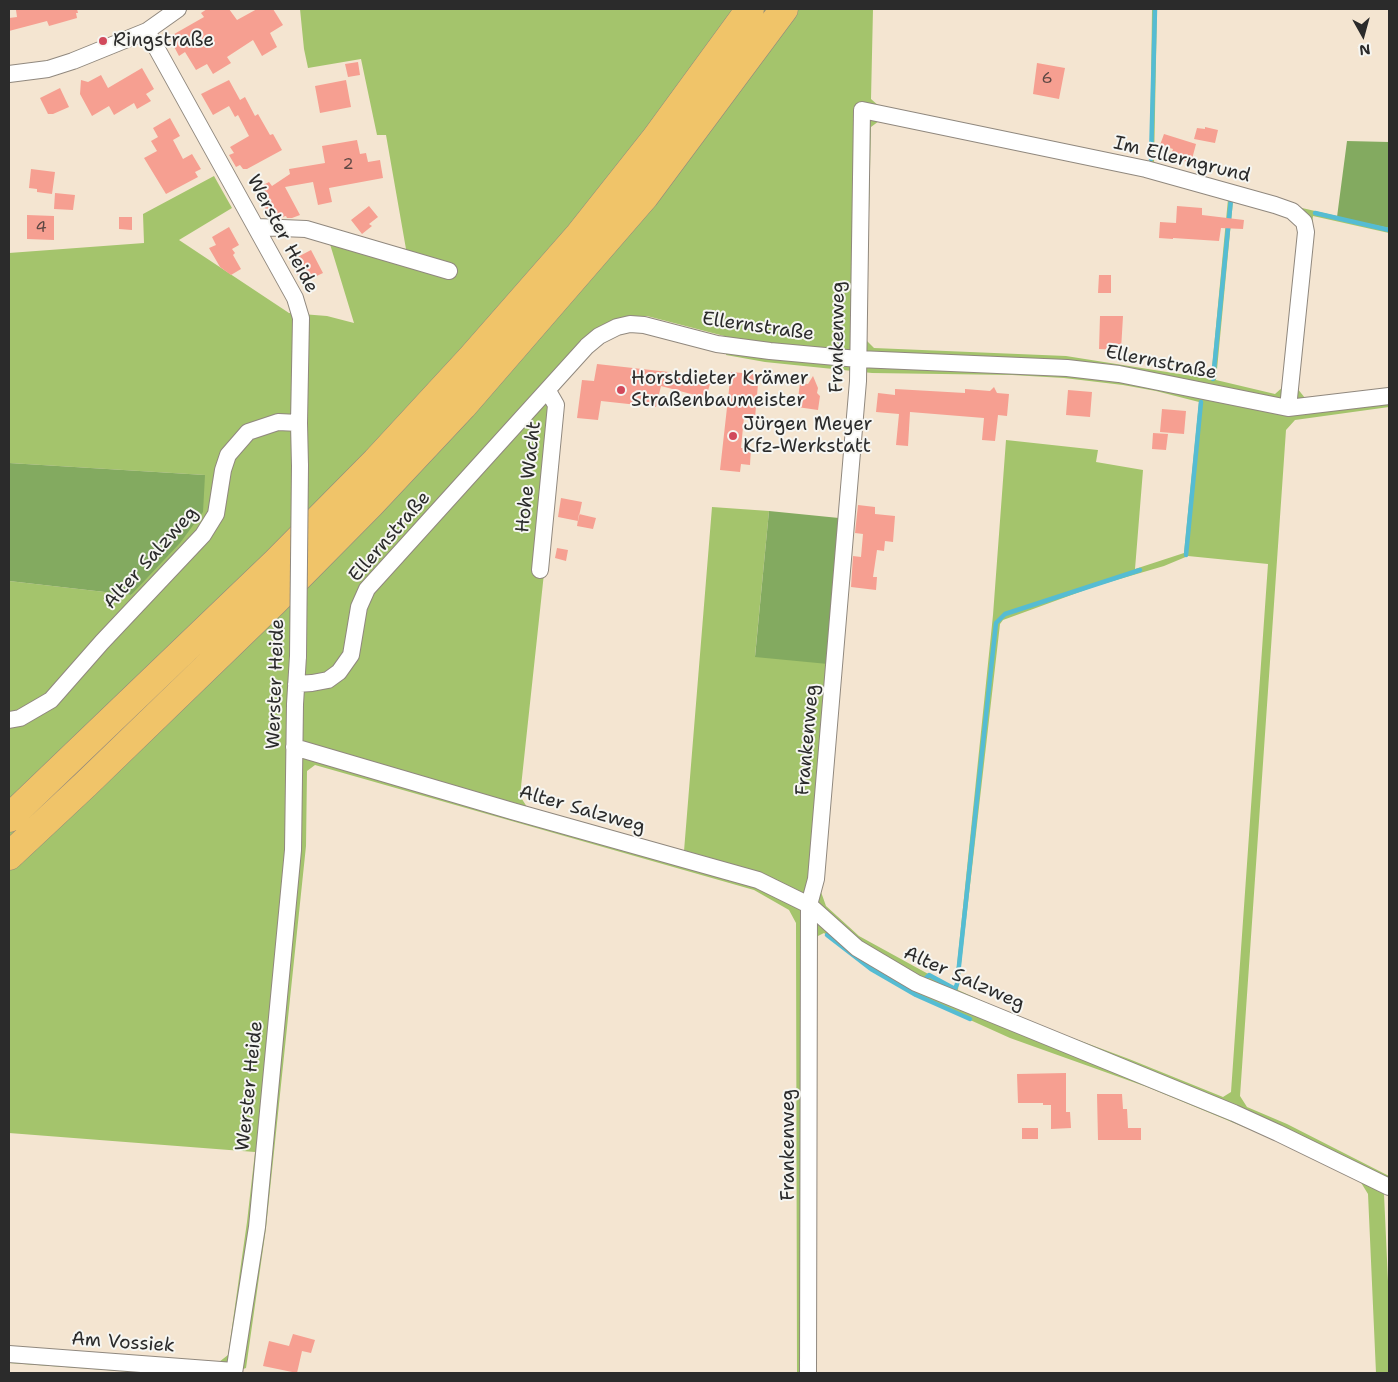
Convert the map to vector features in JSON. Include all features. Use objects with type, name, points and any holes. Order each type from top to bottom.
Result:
[{"type":"highway","points":[[9,818],[276,562],[376,461],[472,357],[579,235],[655,139],[750,9]]},
{"type":"highway","points":[[9,856],[273,603],[370,506],[463,406],[645,196],[784,9]]},
{"type":"street","points":[[9,74],[48,69],[73,61],[147,31],[178,9]]},
{"type":"street","name":"Werster Heide","points":[[147,31],[257,227],[295,298],[301,318],[298,656],[292,860],[257,1227],[234,1372]]},
{"type":"street","name":"Frankenweg","points":[[808,1373],[809,905],[816,879],[858,391],[862,110]]},
{"type":"street","name":"Im Ellerngrund","points":[[862,110],[1146,169],[1275,204],[1292,211],[1304,222],[1306,232],[1288,408]]},
{"type":"street","points":[[257,227],[306,229],[449,271]]},
{"type":"street","name":"Ellernstraße","points":[[296,684],[312,684],[328,680],[339,672],[351,656],[359,607],[367,589],[587,346],[608,331],[630,324],[644,325],[717,344],[858,360],[1066,368],[1119,374],[1288,408],[1389,396]]},
{"type":"street","name":"Hohe Wacht","points":[[540,570],[556,405],[548,391]]},
{"type":"street","name":"Alter Salzweg","points":[[9,720],[20,718],[50,700],[203,535],[216,514],[223,470],[228,455],[248,432],[278,422],[299,423]]},
{"type":"street","name":"Alter Salzweg","points":[[294,748],[758,880],[809,905],[856,948],[916,983],[1234,1113],[1389,1187]]},
{"type":"street","name":"Am Vossiek","points":[[9,1354],[234,1372]]},
{"type":"green space","points":[[300,9],[873,9],[871,99],[880,107],[1150,164],[1152,9],[1157,9],[1154,165],[1302,208],[1389,228],[1389,233],[1313,216],[1297,388],[1305,398],[1389,388],[1389,407],[1295,420],[1286,430],[1240,1096],[1247,1107],[1287,1124],[1389,1176],[1389,1195],[1384,1194],[1389,1303],[1389,1373],[1376,1373],[1368,1194],[1360,1181],[1280,1142],[1147,1087],[1010,1038],[917,996],[845,951],[824,933],[816,937],[817,1373],[797,1373],[796,923],[789,910],[754,890],[315,765],[307,771],[306,846],[266,1228],[246,1368],[232,1373],[148,1373],[9,1363],[9,1346],[219,1362],[228,1355],[255,1152],[9,1133],[9,581],[131,595],[205,475],[9,463],[9,253],[144,243],[143,214],[214,176],[232,208],[179,240],[289,313],[327,316],[354,323],[326,231],[406,249],[386,135],[377,135],[361,59],[308,68]],"holes":[[[879,121],[1147,176],[1228,199],[1211,379],[1066,356],[874,348],[866,340],[871,127]],[[1233,201],[1291,218],[1299,229],[1284,386],[1275,394],[1216,380]],[[647,316],[728,337],[726,355],[765,362],[872,373],[1012,375],[1064,378],[1123,385],[1199,402],[1184,553],[1135,569],[1143,470],[1096,462],[1098,450],[1006,440],[993,615],[955,985],[952,987],[859,936],[826,906],[821,892],[844,618],[755,656],[769,511],[712,507],[684,851],[527,807],[520,796],[557,437],[543,384],[594,331],[605,324]],[[1188,556],[1268,564],[1231,1092],[1223,1097],[1022,1019],[958,990],[1000,624],[1003,620],[1096,586],[1164,566]]]},
{"type":"green space","points":[[1347,141],[1389,142],[1389,228],[1337,217]]},
{"type":"green space","points":[[9,463],[205,475],[203,512],[180,543],[131,595],[9,581]]},
{"type":"green space","points":[[769,511],[839,518],[828,664],[755,657]]},
{"type":"building","points":[[77,9],[78,13],[76,13],[77,18],[49,26],[47,21],[9,31],[9,18],[17,17],[16,10]]},
{"type":"building","points":[[207,9],[229,9],[237,20],[257,9],[273,9],[283,25],[270,33],[277,47],[262,56],[253,40],[227,57],[231,63],[213,74],[207,64],[196,70],[185,52],[179,56],[169,37],[204,17],[201,13]]},
{"type":"building","points":[[358,62],[360,75],[348,77],[345,64]]},
{"type":"building","points":[[1037,63],[1065,68],[1059,99],[1033,94]]},
{"type":"building","points":[[142,68],[154,89],[146,94],[151,101],[137,109],[134,103],[114,115],[109,106],[92,116],[80,94],[81,80],[88,82],[101,75],[108,88]]},
{"type":"building","points":[[229,80],[240,100],[245,97],[255,116],[258,114],[270,135],[273,134],[282,150],[247,169],[243,169],[240,165],[236,167],[229,155],[234,153],[230,147],[249,136],[238,115],[235,117],[229,106],[213,115],[201,94]]},
{"type":"building","points":[[346,80],[351,107],[320,113],[315,86]]},
{"type":"building","points":[[60,88],[69,107],[53,114],[48,114],[40,98]]},
{"type":"building","points":[[170,118],[180,136],[173,140],[183,159],[192,154],[201,169],[195,172],[198,177],[166,194],[144,158],[157,151],[151,141],[158,137],[153,128]]},
{"type":"building","points":[[1205,127],[1218,130],[1215,143],[1194,139],[1197,128],[1205,129]]},
{"type":"building","points":[[1164,134],[1196,144],[1191,163],[1170,157],[1173,149],[1160,145]]},
{"type":"building","points":[[357,140],[360,154],[366,153],[368,162],[380,160],[383,178],[329,188],[332,202],[318,205],[313,182],[285,187],[300,215],[292,218],[287,218],[286,216],[278,218],[275,213],[269,216],[255,189],[269,182],[272,186],[290,174],[289,169],[325,163],[322,146]]},
{"type":"building","points":[[31,169],[55,172],[52,194],[37,192],[37,189],[29,188]]},
{"type":"building","points":[[55,193],[75,195],[73,210],[54,209]]},
{"type":"building","points":[[369,206],[378,217],[369,224],[372,226],[362,234],[351,220]]},
{"type":"building","points":[[1177,206],[1202,208],[1202,215],[1244,220],[1243,229],[1221,228],[1219,241],[1159,238],[1160,222],[1176,223]]},
{"type":"building","points":[[27,215],[54,216],[54,240],[27,239]]},
{"type":"building","points":[[119,217],[132,217],[132,230],[119,229]]},
{"type":"building","points":[[229,227],[239,245],[232,249],[235,253],[233,255],[241,269],[231,275],[220,267],[209,248],[216,245],[212,237]]},
{"type":"building","points":[[311,250],[323,273],[302,283],[290,261]]},
{"type":"building","points":[[1099,275],[1111,275],[1111,293],[1098,293]]},
{"type":"building","points":[[1100,316],[1123,316],[1121,350],[1099,349]]},
{"type":"building","name":"Horstdieter Krämer Straßenbaumeister","points":[[597,364],[687,374],[711,380],[706,398],[661,386],[656,407],[601,401],[598,420],[577,418],[582,380],[594,381]]},
{"type":"building","points":[[731,372],[754,374],[754,384],[758,384],[755,418],[744,417],[741,448],[751,448],[750,465],[741,464],[740,472],[720,470]]},
{"type":"building","points":[[813,376],[818,388],[817,393],[820,396],[818,410],[797,407],[800,383],[808,384]]},
{"type":"building","points":[[994,387],[997,393],[1009,394],[1007,416],[998,415],[995,441],[982,440],[984,418],[910,412],[908,446],[896,445],[899,414],[876,412],[878,393],[895,395],[895,389],[965,393],[965,389],[990,391]]},
{"type":"building","points":[[1068,390],[1092,392],[1090,417],[1066,415]]},
{"type":"building","points":[[1162,409],[1186,411],[1184,434],[1160,432]]},
{"type":"building","points":[[1153,433],[1168,434],[1166,450],[1152,449]]},
{"type":"building","points":[[561,498],[582,502],[578,521],[558,517]]},
{"type":"building","points":[[858,505],[875,507],[875,514],[895,516],[893,542],[885,541],[884,551],[877,550],[873,577],[877,577],[876,590],[851,587],[853,556],[861,557],[863,534],[855,533]]},
{"type":"building","points":[[579,514],[596,518],[593,529],[577,526]]},
{"type":"building","points":[[557,548],[568,550],[566,561],[555,558]]},
{"type":"building","points":[[1066,1073],[1066,1112],[1070,1112],[1071,1128],[1051,1129],[1051,1105],[1043,1105],[1043,1103],[1018,1103],[1017,1074]]},
{"type":"building","points":[[1097,1094],[1122,1094],[1123,1109],[1127,1109],[1128,1128],[1141,1128],[1141,1140],[1098,1140]]},
{"type":"building","points":[[1022,1128],[1038,1128],[1038,1139],[1022,1139]]},
{"type":"building","points":[[293,1334],[315,1340],[311,1353],[302,1351],[297,1373],[263,1366],[269,1341],[289,1346]]},
{"type":"waterway","points":[[1151,159],[1155,9]]},
{"type":"waterway","points":[[1213,379],[1231,199],[1233,200]]},
{"type":"waterway","points":[[1315,213],[1389,230]]},
{"type":"waterway","points":[[1186,555],[1201,402]]},
{"type":"waterway","points":[[926,978],[929,975],[955,989],[957,984],[996,623],[1005,614],[1140,570]]},
{"type":"waterway","points":[[827,935],[871,969],[916,995],[970,1019]]},
{"type":"place","name":"Ringstraße","points":[[103,41]]},
{"type":"place","name":"Horstdieter Krämer Straßenbaumeister","points":[[621,390]]},
{"type":"place","name":"Jürgen Meyer Kfz-Werkstatt","points":[[733,436]]}]
